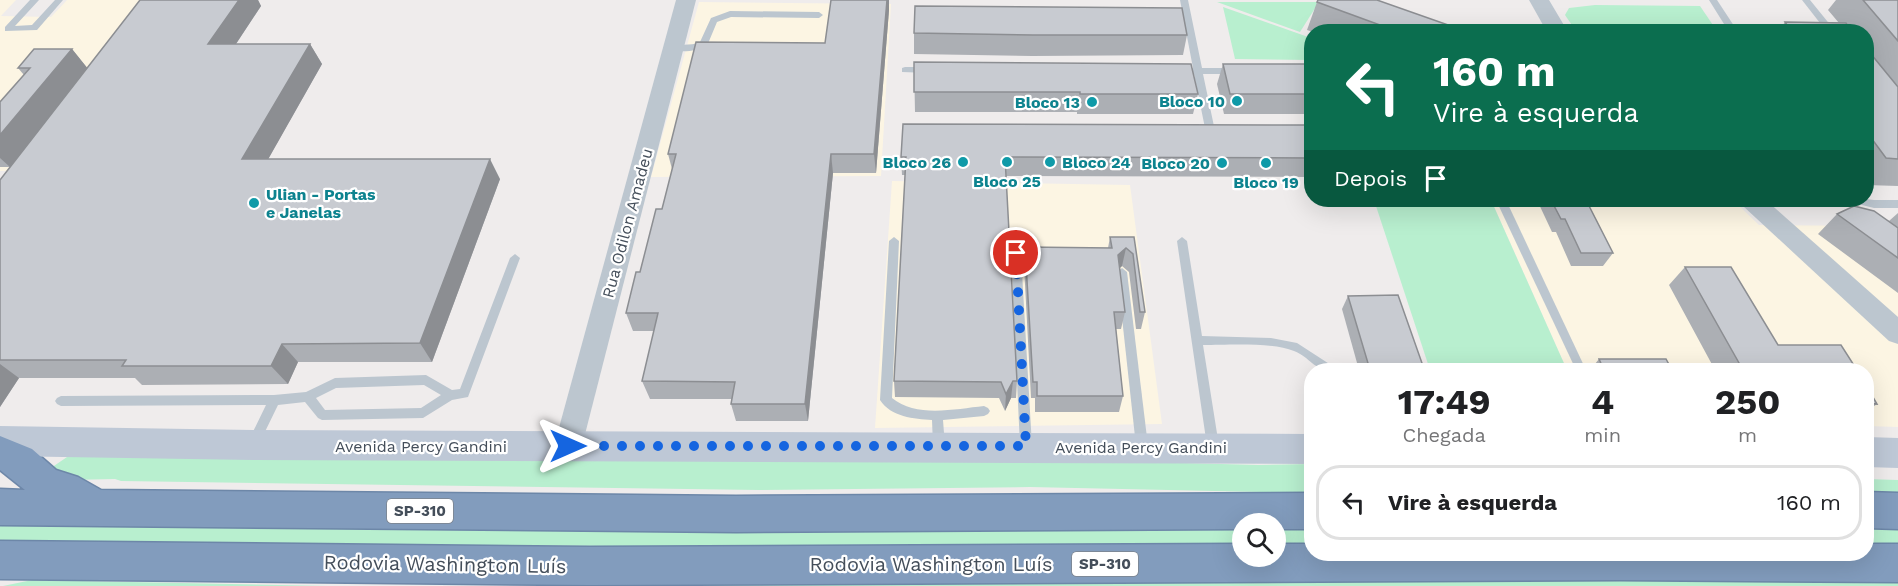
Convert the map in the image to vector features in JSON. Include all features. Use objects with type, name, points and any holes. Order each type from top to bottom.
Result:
[{"type":"highway","points":[[0,452],[19,461],[46,485],[65,489],[104,508]]},
{"type":"highway","name":"SP-310","points":[[0,507],[736,514],[1304,511]]},
{"type":"highway","points":[[1874,510],[1898,511]]},
{"type":"highway","name":"Rodovia Washington Luís","points":[[0,560],[590,566],[1596,561],[1898,563]]},
{"type":"highway","points":[[0,579],[44,573],[98,561]]},
{"type":"main road","name":"Avenida Percy Gandini","points":[[0,441],[253,446],[568,446],[938,431],[1026,446],[1304,449]]},
{"type":"main road","points":[[1874,452],[1898,453]]},
{"type":"street","name":"Rua Odilon Amadeu","points":[[568,446],[686,0]]},
{"type":"street","points":[[1539,0],[1553,24]]},
{"type":"street","points":[[1759,207],[1898,333]]},
{"type":"lane","points":[[35,0],[8,29],[34,28],[59,0]]},
{"type":"lane","points":[[1184,0],[1210,131]]},
{"type":"lane","points":[[1713,0],[1729,24]]},
{"type":"lane","points":[[1806,0],[1826,24]]},
{"type":"lane","points":[[673,48],[695,48],[704,44],[714,20],[730,14],[819,15]]},
{"type":"lane","points":[[1176,21],[1188,21]]},
{"type":"lane","points":[[905,70],[940,70]]},
{"type":"lane","points":[[1186,71],[1243,71]]},
{"type":"lane","points":[[1186,131],[1221,131]]},
{"type":"lane","points":[[1874,204],[1898,204]]},
{"type":"lane","points":[[1504,207],[1578,363]]},
{"type":"lane","points":[[1182,241],[1213,447]]},
{"type":"lane","points":[[894,242],[886,400],[898,410],[938,431],[984,411]]},
{"type":"lane","points":[[1026,446],[1016,253],[1028,248],[1048,248]]},
{"type":"lane","points":[[308,397],[322,415],[423,413],[450,395],[464,394],[515,258]]},
{"type":"lane","points":[[1122,272],[1142,446]]},
{"type":"lane","points":[[1197,340],[1271,342],[1297,347],[1320,363]]},
{"type":"lane","points":[[61,401],[274,400],[308,397],[335,383],[426,380],[450,395]]},
{"type":"lane","points":[[253,446],[274,400]]},
{"type":"shaded area","points":[[0,0],[16,0],[1,16],[51,17],[67,0],[162,0],[25,171],[0,171]]},
{"type":"shaded area","points":[[699,2],[891,4],[881,176],[651,177]]},
{"type":"shaded area","points":[[892,181],[1130,185],[1162,424],[875,428]]},
{"type":"shaded area","points":[[1494,207],[1740,207],[1759,225],[1898,226],[1898,427],[1874,426],[1874,363],[1564,363]]},
{"type":"green space","points":[[1217,2],[1319,2],[1300,32]]},
{"type":"green space","points":[[1595,5],[1700,6],[1712,24],[1571,24],[1565,15],[1569,8]]},
{"type":"green space","points":[[1223,7],[1304,36],[1304,60],[1235,59]]},
{"type":"green space","points":[[1376,207],[1494,207],[1564,363],[1428,363]]},
{"type":"green space","points":[[70,455],[1035,459],[1304,464],[1304,493],[1030,487],[759,490],[121,481],[115,479],[68,480],[45,472]]},
{"type":"green space","points":[[1874,479],[1898,480],[1898,496],[1874,495]]},
{"type":"green space","points":[[0,516],[1232,521],[1232,549],[0,543]]},
{"type":"green space","points":[[1874,520],[1898,522],[1898,546],[1874,546]]},
{"type":"green space","points":[[1286,521],[1304,521],[1304,550],[1286,549]]},
{"type":"green space","points":[[1898,579],[1898,586],[636,586],[784,581]]},
{"type":"green space","points":[[32,580],[328,586],[3,586]]},
{"type":"building","name":"Ulian - Portas e Janelas","points":[[140,0],[239,0],[208,44],[310,44],[242,159],[490,159],[420,343],[282,344],[271,366],[122,366],[126,360],[0,360],[0,180]]},
{"type":"building","points":[[831,0],[887,0],[874,154],[831,154],[805,404],[731,404],[735,382],[642,381],[658,313],[626,313],[636,272],[640,272],[656,209],[662,209],[676,154],[668,154],[696,42],[825,43]]},
{"type":"building","points":[[1318,0],[1377,0],[1445,24],[1377,24],[1317,2]]},
{"type":"building","points":[[1863,0],[1898,0],[1898,41]]},
{"type":"building","points":[[915,6],[1182,8],[1187,35],[914,33]]},
{"type":"building","points":[[1785,22],[1847,24],[1786,24]]},
{"type":"building","points":[[34,49],[72,49],[0,135],[0,102],[30,68],[18,68]]},
{"type":"building","points":[[1874,58],[1898,87],[1898,159],[1886,158],[1874,142]]},
{"type":"building","points":[[914,62],[1191,64],[1198,94],[914,92]]},
{"type":"building","points":[[1223,64],[1304,64],[1304,94],[1230,94]]},
{"type":"building","points":[[903,124],[1304,125],[1304,158],[1005,157],[1017,381],[1013,381],[1006,394],[1001,382],[894,381],[906,157],[901,157]]},
{"type":"building","points":[[1555,207],[1590,207],[1613,253],[1581,253],[1565,219],[1561,219]]},
{"type":"building","points":[[1852,207],[1858,207],[1874,211],[1898,228],[1898,258],[1837,214]]},
{"type":"building","points":[[1110,237],[1134,237],[1145,312],[1140,312],[1133,254],[1126,248],[1118,255],[1125,312],[1114,312],[1123,396],[1037,396],[1037,382],[1033,382],[1025,247],[1112,248]]},
{"type":"building","points":[[1685,267],[1731,267],[1778,345],[1841,345],[1853,363],[1739,363]]},
{"type":"building","points":[[1398,295],[1422,363],[1368,363],[1348,296]]},
{"type":"building","points":[[1599,359],[1666,359],[1668,363],[1601,363]]},
{"type":"place","name":"Bloco 10","points":[[1237,101]]},
{"type":"place","name":"Bloco 13","points":[[1092,102]]},
{"type":"place","name":"Bloco 26","points":[[963,162]]},
{"type":"place","name":"Bloco 25","points":[[1007,162]]},
{"type":"place","name":"Bloco 24","points":[[1050,162]]},
{"type":"place","name":"Bloco 20","points":[[1222,163]]},
{"type":"place","name":"Bloco 19","points":[[1266,163]]},
{"type":"place","name":"Ulian - Portas e Janelas","points":[[254,203]]},
{"type":"route","points":[[568,446],[1026,446],[1016,253]]}]
